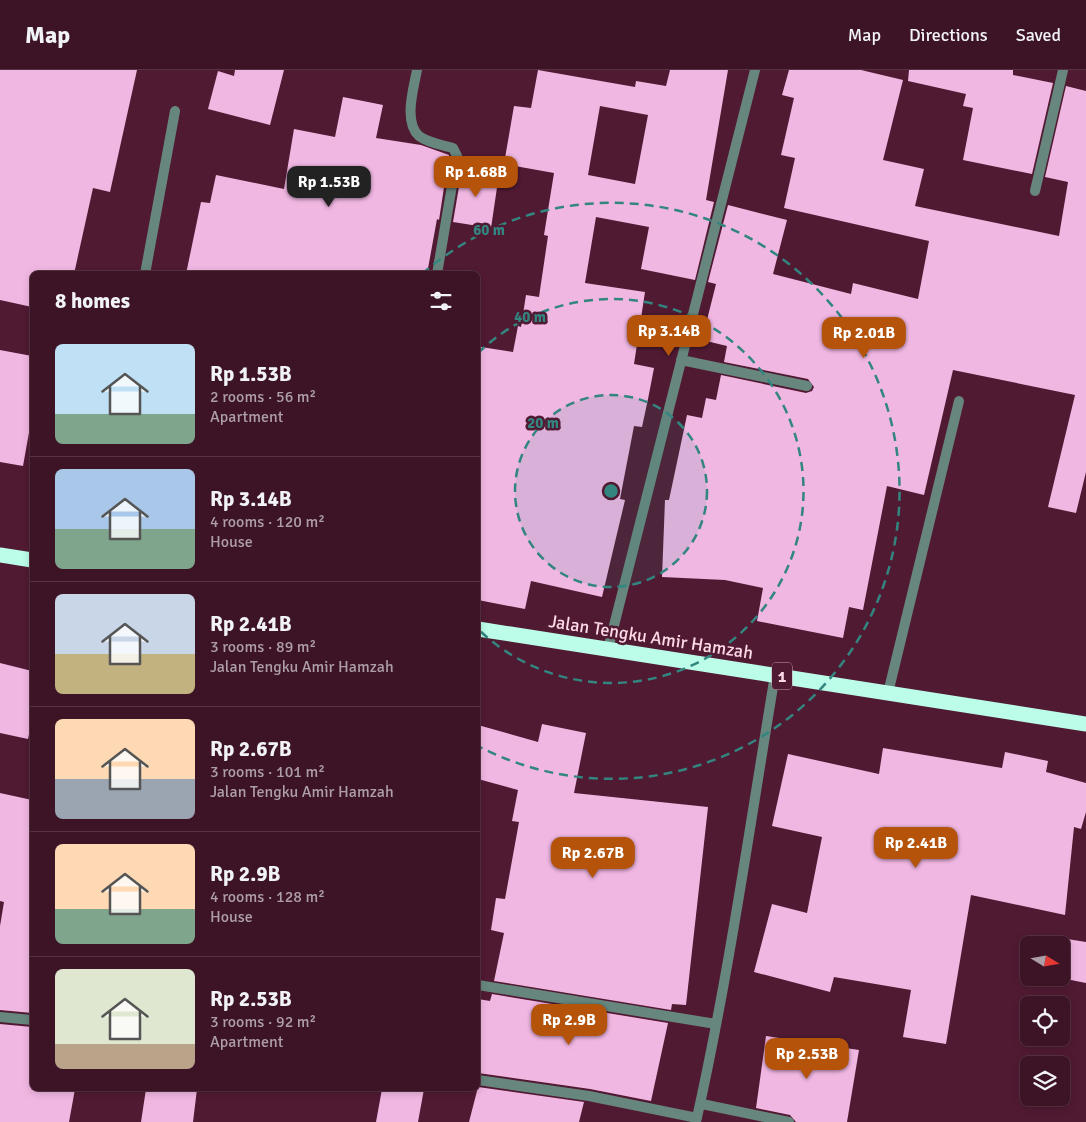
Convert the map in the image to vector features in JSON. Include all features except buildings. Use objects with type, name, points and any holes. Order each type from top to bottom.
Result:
[{"type":"highway","points":[[0,555],[30,559]]},
{"type":"highway","name":"Jalan Tengku Amir Hamzah","points":[[480,629],[1086,724]]},
{"type":"street","points":[[417,70],[412,94],[412,126],[419,135],[453,148],[457,156],[438,271]]},
{"type":"street","points":[[608,650],[755,70]]},
{"type":"street","points":[[1035,191],[1063,70]]},
{"type":"street","points":[[146,271],[175,111]]},
{"type":"street","points":[[681,360],[808,386]]},
{"type":"street","points":[[888,693],[959,402]]},
{"type":"street","points":[[480,1080],[590,1096],[696,1120],[702,1104],[775,676]]},
{"type":"street","points":[[480,985],[716,1024]]},
{"type":"street","points":[[0,1017],[30,1020]]},
{"type":"street","points":[[702,1104],[789,1122]]}]
